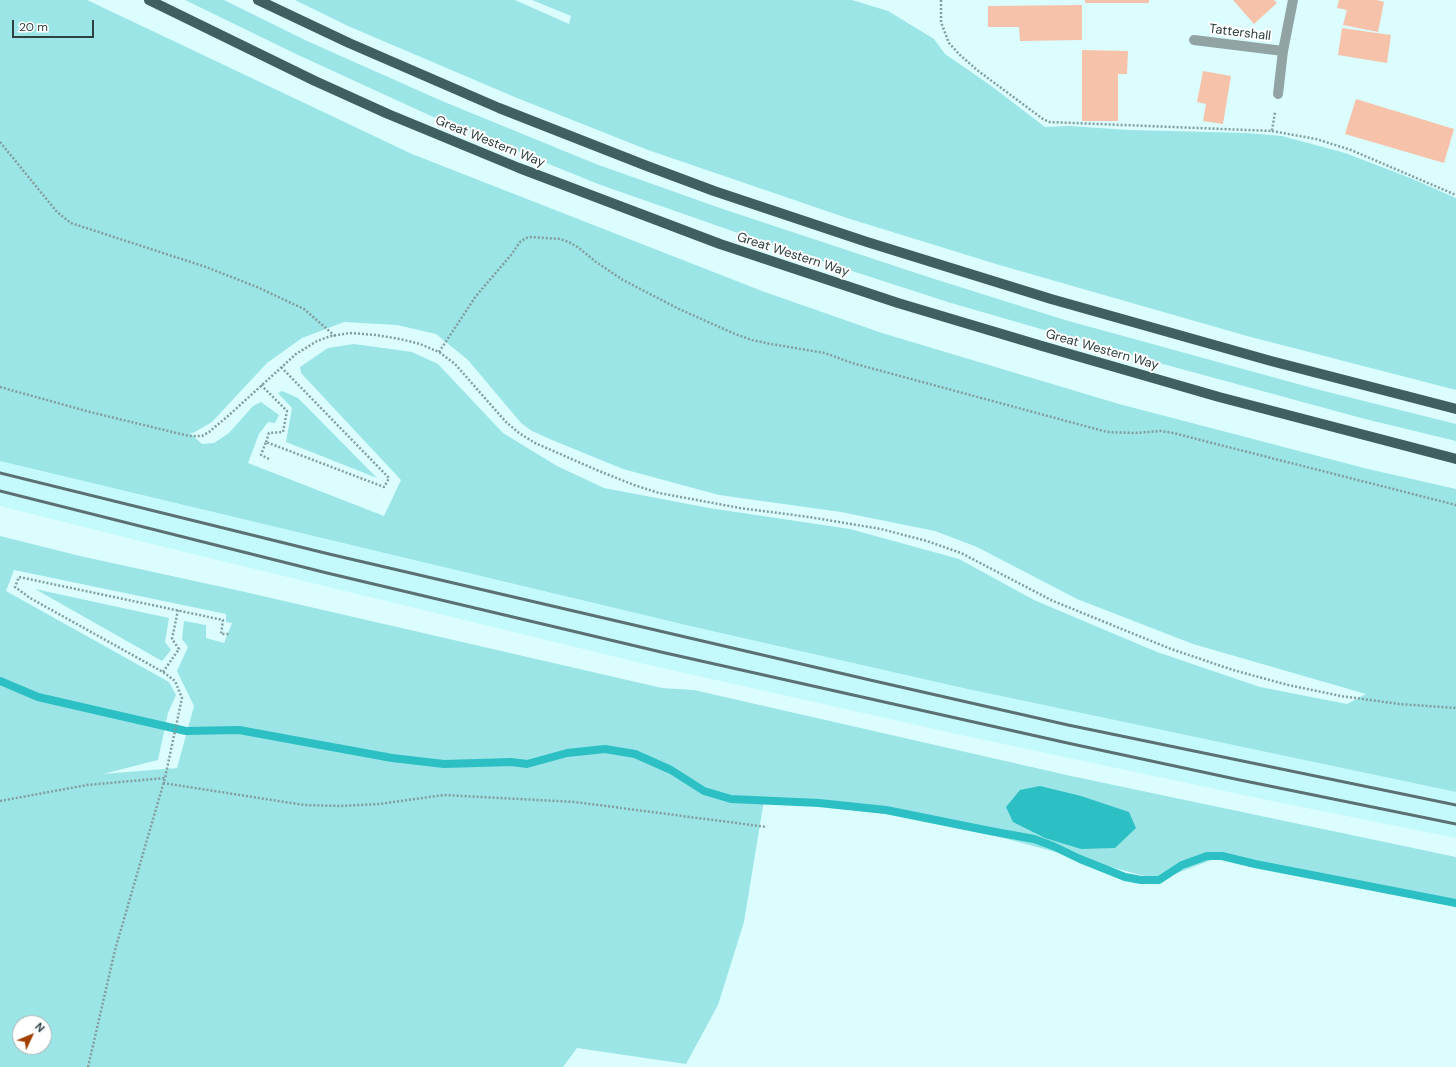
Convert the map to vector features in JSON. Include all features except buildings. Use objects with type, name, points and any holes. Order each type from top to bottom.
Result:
[{"type":"main road","name":"Great Western Way","points":[[149,0],[315,81],[388,114],[526,171],[720,244],[898,303],[1042,346],[1220,397],[1456,459]]},
{"type":"main road","points":[[258,0],[356,46],[499,108],[714,191],[867,242],[1051,299],[1271,361],[1456,409]]},
{"type":"street","name":"Tattershall","points":[[1278,94],[1283,51],[1294,0]]},
{"type":"street","name":"Tattershall","points":[[1194,40],[1283,51]]},
{"type":"path","points":[[941,0],[941,22],[949,43],[977,70],[1042,119],[1049,122],[1272,131],[1316,139],[1351,150],[1456,195]]},
{"type":"path","points":[[1272,131],[1278,94]]},
{"type":"path","points":[[0,142],[57,212],[72,223],[206,267],[258,287],[304,309],[335,336]]},
{"type":"path","points":[[439,352],[476,296],[511,255],[520,242],[526,238],[532,237],[560,239],[570,242],[623,280],[679,309],[752,340],[825,353],[852,363],[1107,432],[1136,433],[1161,431],[1173,433],[1456,505]]},
{"type":"path","points":[[0,387],[90,412],[189,436],[202,436],[209,432],[296,354],[317,341],[350,333],[376,335],[420,344],[439,352],[455,364],[496,411],[519,433],[535,443],[634,485],[659,493],[740,508],[809,517],[881,529],[927,541],[961,553],[1053,601],[1171,649],[1233,670],[1288,685],[1341,696],[1400,704],[1456,708]]},
{"type":"path","points":[[266,442],[384,487],[389,478],[281,367]]},
{"type":"path","points":[[261,385],[287,412],[283,432],[269,433],[261,455],[269,459]]},
{"type":"path","points":[[88,1067],[115,950],[165,778],[176,720],[182,698],[175,681],[163,672],[30,598],[15,587],[19,577],[178,610],[223,620],[221,634],[230,634]]},
{"type":"path","points":[[163,672],[179,649],[172,639],[178,610]]},
{"type":"path","points":[[0,801],[87,785],[165,778]]},
{"type":"path","points":[[163,782],[304,805],[340,806],[379,804],[444,795],[575,802],[768,827]]},
{"type":"shaded area","points":[[0,0],[87,0],[412,154],[762,291],[882,333],[1119,404],[1368,469],[1456,489],[1456,792],[963,688],[690,626],[0,461]],"holes":[[[344,322],[397,325],[436,334],[468,360],[521,423],[532,431],[623,469],[719,495],[841,512],[935,531],[977,547],[1077,599],[1193,644],[1366,694],[1347,704],[1260,687],[1157,652],[1034,600],[959,559],[850,529],[709,508],[604,488],[557,466],[503,433],[438,364],[412,352],[354,344],[328,348],[300,367],[301,373],[401,480],[384,516],[248,463],[259,434],[268,422],[275,423],[279,415],[261,402],[253,406],[229,433],[214,443],[202,444],[190,433],[193,433],[212,422],[267,363],[302,338]]]},
{"type":"shaded area","points":[[185,0],[224,0],[307,41],[442,101],[596,164],[717,207],[925,276],[1065,320],[1316,389],[1456,424],[1456,441],[1365,419],[1152,361],[951,303],[778,247],[598,184],[431,116],[296,54]]},
{"type":"shaded area","points":[[295,0],[515,0],[569,24],[571,16],[532,0],[852,0],[888,11],[934,39],[945,54],[990,85],[1045,127],[1069,126],[1130,130],[1246,133],[1282,136],[1345,153],[1408,177],[1456,198],[1456,390],[1247,336],[996,264],[847,218],[648,150],[517,98],[348,26]]},
{"type":"shaded area","points":[[282,391],[298,398],[377,478],[286,442],[292,408],[278,393]]},
{"type":"shaded area","points":[[0,461],[690,626],[963,688],[1456,792],[1456,838],[1267,800],[961,735],[649,665],[0,506]]},
{"type":"shaded area","points":[[0,536],[80,556],[245,592],[662,688],[694,690],[1071,776],[1456,857],[1456,903],[1222,856],[1159,880],[937,820],[764,800],[744,922],[718,1005],[686,1064],[577,1048],[563,1067],[0,1067]],"holes":[[[14,570],[226,614],[226,622],[232,623],[224,643],[206,638],[206,625],[184,621],[182,639],[188,647],[177,671],[194,706],[177,768],[103,774],[158,760],[168,713],[176,695],[169,682],[6,591]]]},
{"type":"shaded area","points":[[35,589],[169,618],[165,642],[171,650],[162,661]]},
{"type":"shaded area","points":[[1040,786],[1081,796],[1129,812],[1136,828],[1115,848],[1081,849],[1045,838],[1013,822],[1006,807],[1020,790]]},
{"type":"waterway","points":[[0,681],[38,697],[186,731],[239,730],[392,758],[444,764],[511,762],[527,764],[567,753],[605,749],[635,754],[671,770],[704,791],[731,799],[819,803],[886,810],[1034,839],[1125,877],[1141,880],[1159,880],[1182,865],[1207,856],[1222,856],[1255,864],[1456,903]]},
{"type":"railway","points":[[0,473],[329,554],[870,680],[1068,725],[1456,805]]},
{"type":"railway","points":[[0,491],[327,573],[661,652],[1072,744],[1456,824]]}]
